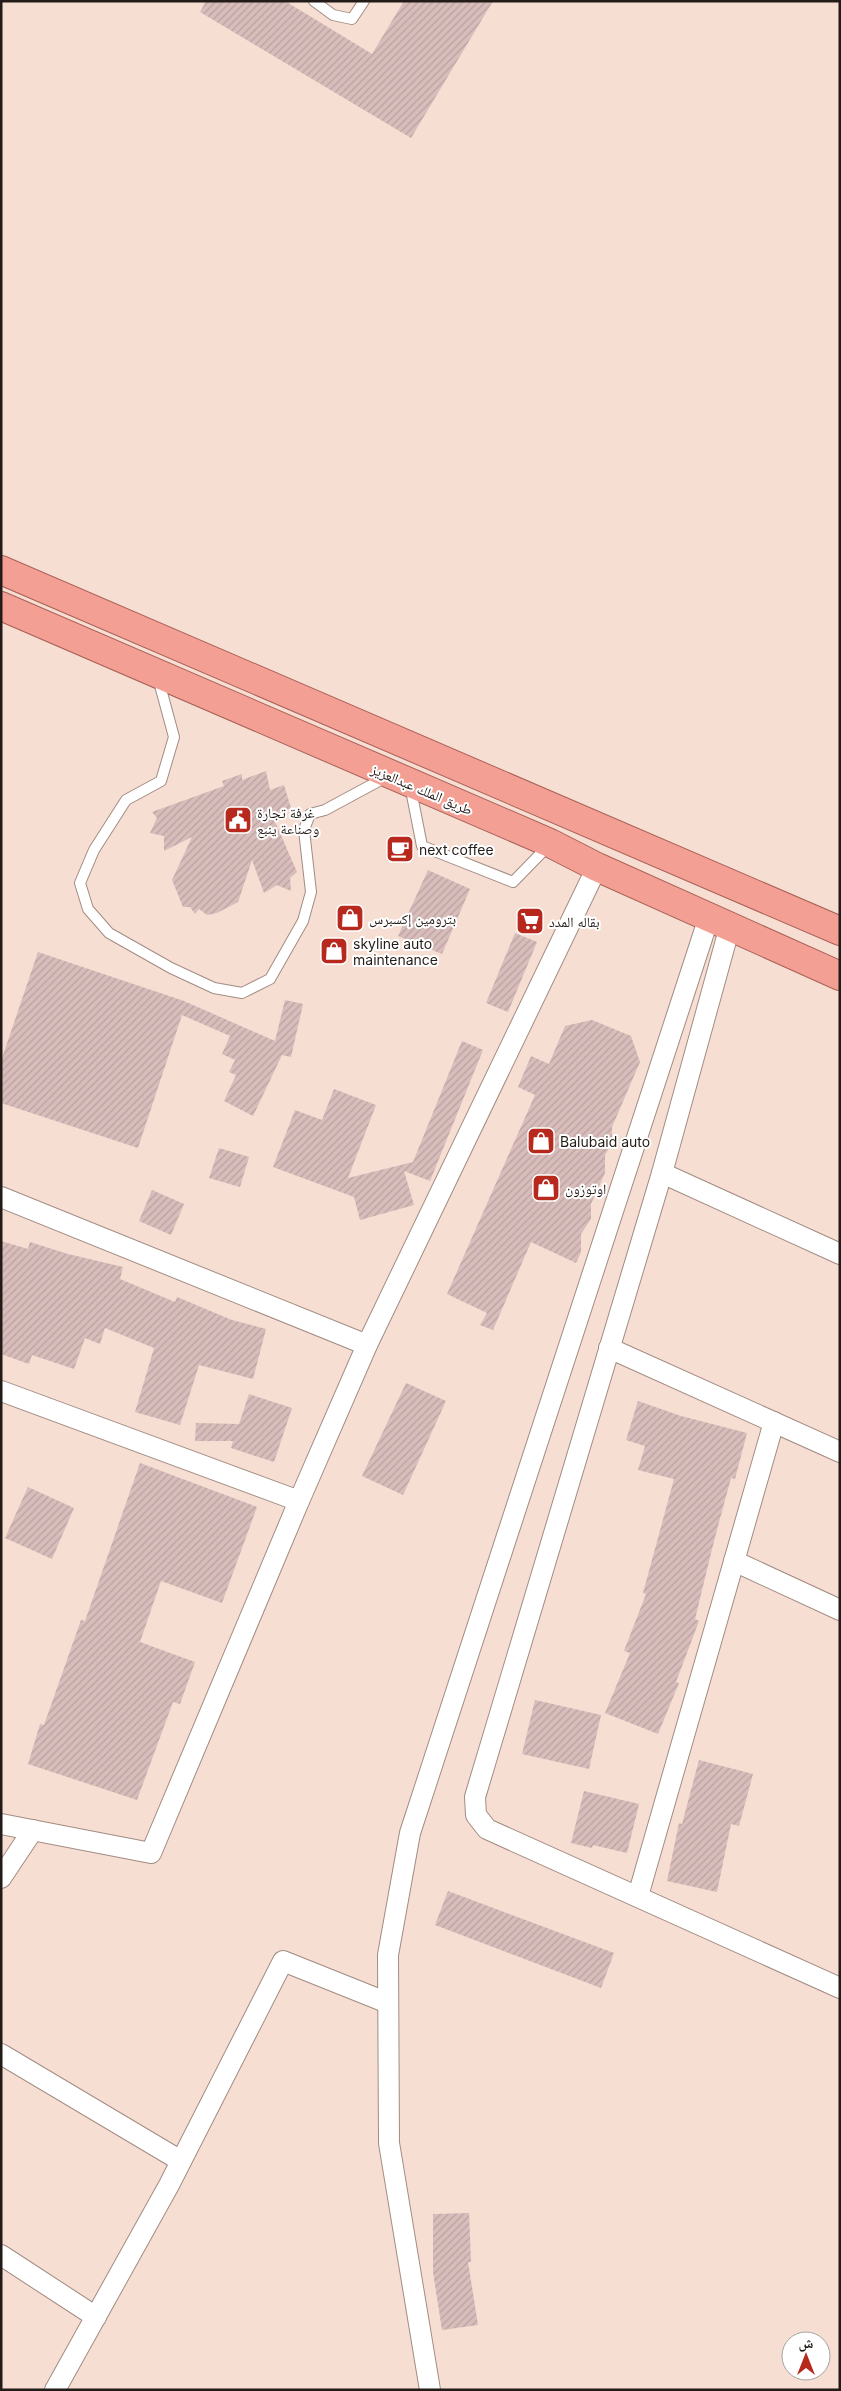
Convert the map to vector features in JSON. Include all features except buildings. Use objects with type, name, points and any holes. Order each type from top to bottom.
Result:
[{"type":"highway","points":[[1,570],[840,931]]},
{"type":"highway","name":"طريق الملك عبدالعزيز","points":[[1,606],[399,780],[550,843],[596,867],[840,976]]},
{"type":"street","points":[[1,1824],[151,1853],[299,1501],[368,1345],[596,867]]},
{"type":"street","points":[[720,922],[662,1173],[475,1797],[476,1815],[487,1828],[840,1988]]},
{"type":"street","points":[[430,2390],[389,2143],[388,1955],[410,1833],[720,922]]},
{"type":"street","points":[[662,1173],[840,1254]]},
{"type":"street","points":[[1,1198],[368,1345]]},
{"type":"street","points":[[609,1348],[840,1452]]},
{"type":"street","points":[[1,1391],[299,1501]]},
{"type":"street","points":[[638,1896],[774,1422]]},
{"type":"street","points":[[734,1561],[840,1610]]},
{"type":"street","points":[[1,1878],[33,1830]]},
{"type":"street","points":[[55,2390],[181,2161],[283,1961],[388,2003]]},
{"type":"street","points":[[1,2054],[181,2161]]},
{"type":"street","points":[[1,2255],[96,2317]]},
{"type":"lane","points":[[314,1],[333,15],[352,19],[364,1]]},
{"type":"lane","points":[[157,674],[174,737],[161,781],[126,800],[94,850],[80,883],[88,909],[109,933],[171,968],[214,988],[242,993],[270,980],[303,921],[311,892],[304,830],[310,814],[325,810],[399,780],[422,846],[447,858],[513,882],[550,843]]},
{"type":"place","name":"غرفة تجارة وصناعة ينبع","points":[[238,820]]},
{"type":"place","name":"next coffee","points":[[400,849]]},
{"type":"place","name":"بترومين إكسبرس","points":[[350,918]]},
{"type":"place","name":"بقاله المدد","points":[[530,921]]},
{"type":"place","name":"skyline auto maintenance","points":[[334,951]]},
{"type":"place","name":"Balubaid auto","points":[[541,1141]]},
{"type":"place","name":"اوتوزون","points":[[546,1188]]}]
